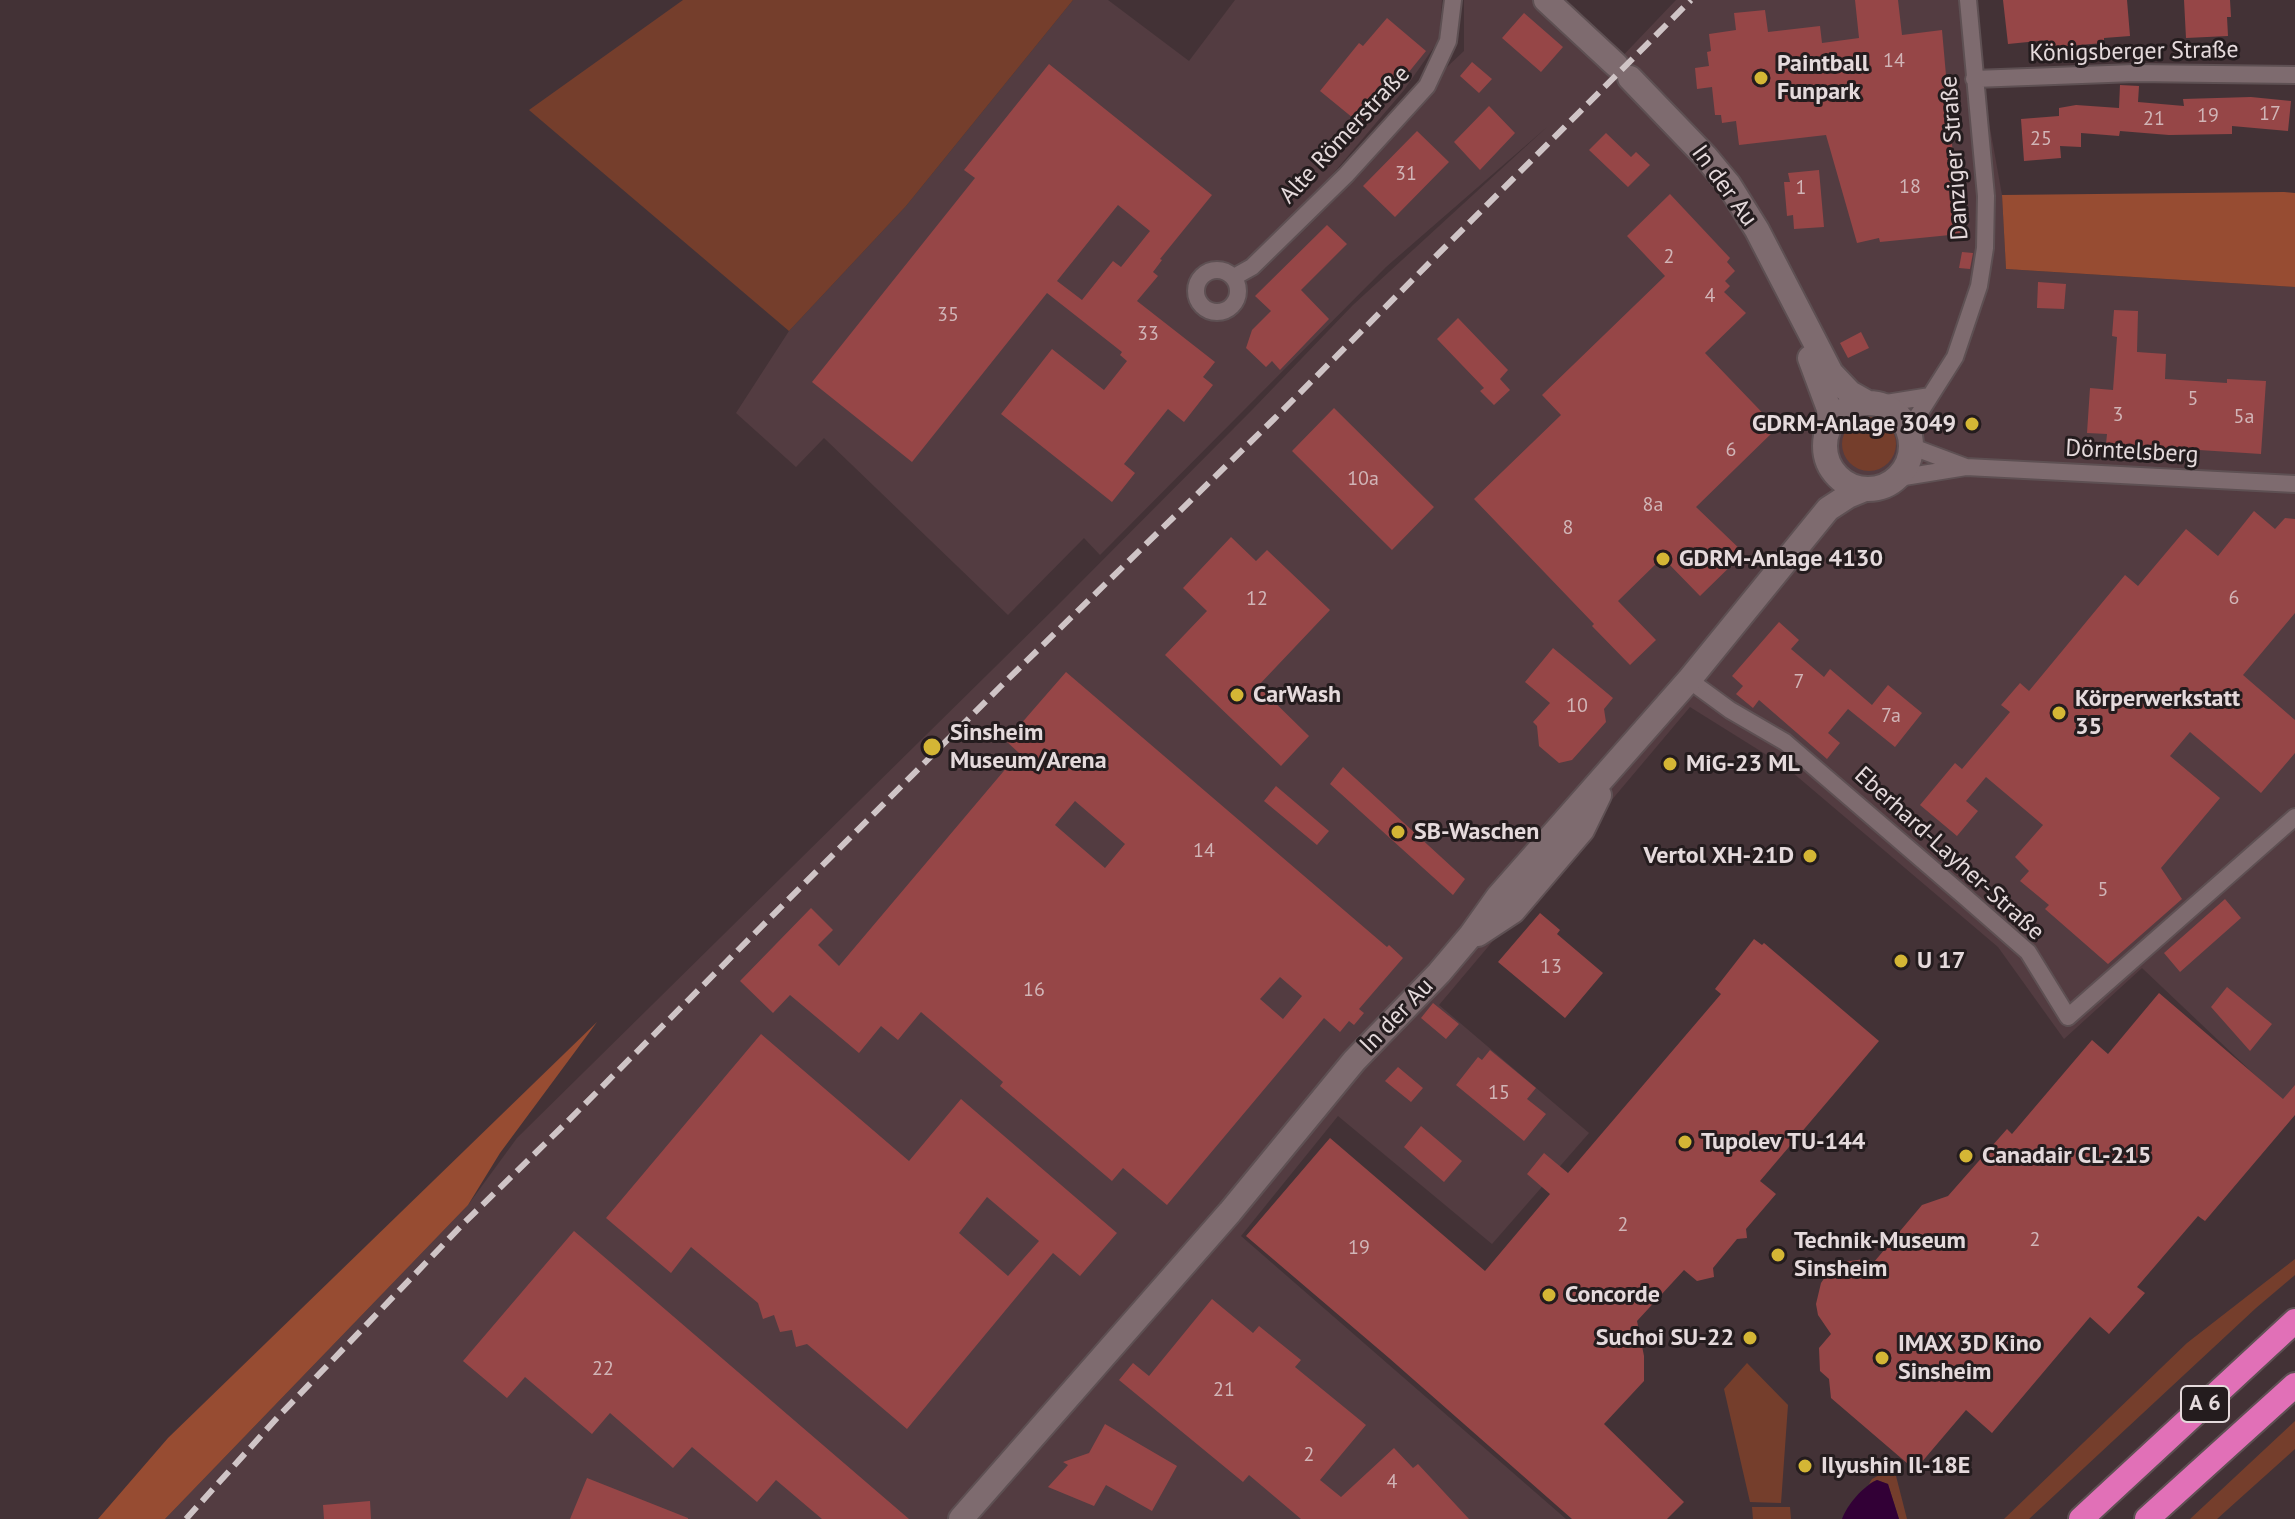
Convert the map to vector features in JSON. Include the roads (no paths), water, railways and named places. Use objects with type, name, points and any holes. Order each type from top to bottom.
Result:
[{"type":"highway","name":"A 6","points":[[2081,1519],[2295,1321]]},
{"type":"highway","name":"A 6","points":[[2147,1519],[2295,1385]]},
{"type":"street","name":"Alte Römerstraße","points":[[1234,277],[1252,267],[1346,175],[1427,86],[1448,41],[1453,0]]},
{"type":"street","name":"In der Au","points":[[1546,0],[1623,72],[1729,185],[1757,230],[1831,373],[1850,393],[1873,403]]},
{"type":"street","name":"Danziger Straße","points":[[1911,438],[1917,417],[1955,357],[1979,286],[1985,248],[1986,196],[1968,0]]},
{"type":"street","name":"Königsberger Straße","points":[[1974,79],[2135,73],[2295,75]]},
{"type":"street","name":"In der Au","points":[[1798,309],[1801,331],[1829,409],[1830,425]]},
{"type":"street","points":[[1873,403],[1893,410],[1904,420],[1911,438],[1911,456],[1898,478],[1877,489],[1865,489],[1854,487],[1835,475],[1828,464],[1825,438],[1830,425],[1839,413],[1852,406],[1873,403],[1930,396]]},
{"type":"street","name":"Dörntelsberg","points":[[1911,438],[1918,449],[1966,467]]},
{"type":"street","name":"Dörntelsberg","points":[[1898,478],[1966,467],[2295,484]]},
{"type":"street","name":"In der Au","points":[[1828,509],[1835,489],[1835,475]]},
{"type":"street","name":"In der Au","points":[[961,1519],[1230,1212],[1354,1061],[1439,973],[1498,897],[1689,680],[1828,509],[1865,489]]},
{"type":"street","name":"Eberhard-Layher-Straße","points":[[1689,680],[1730,710],[1785,742],[2028,952],[2068,1017],[2295,817]]},
{"type":"railway","points":[[186,1519],[277,1418],[463,1224],[1691,0]]},
{"type":"place","name":"Paintball Funpark","points":[[1761,78]]},
{"type":"place","name":"GDRM-Anlage 3049","points":[[1972,424]]},
{"type":"place","name":"GDRM-Anlage 4130","points":[[1663,559]]},
{"type":"place","name":"CarWash","points":[[1237,695]]},
{"type":"place","name":"Körperwerkstatt 35","points":[[2059,713]]},
{"type":"place","name":"Sinsheim Museum/Arena","points":[[932,747]]},
{"type":"place","name":"MiG-23 ML","points":[[1670,764]]},
{"type":"place","name":"SB-Waschen","points":[[1398,832]]},
{"type":"place","name":"Vertol XH-21D","points":[[1810,856]]},
{"type":"place","name":"U 17","points":[[1901,961]]},
{"type":"place","name":"Tupolev TU-144","points":[[1685,1142]]},
{"type":"place","name":"Canadair CL-215","points":[[1966,1156]]},
{"type":"place","name":"Technik-Museum Sinsheim","points":[[1778,1255]]},
{"type":"place","name":"Concorde","points":[[1549,1295]]},
{"type":"place","name":"Suchoi SU-22","points":[[1750,1338]]},
{"type":"place","name":"IMAX 3D Kino Sinsheim","points":[[1882,1358]]},
{"type":"place","name":"Ilyushin Il-18E","points":[[1805,1466]]}]
